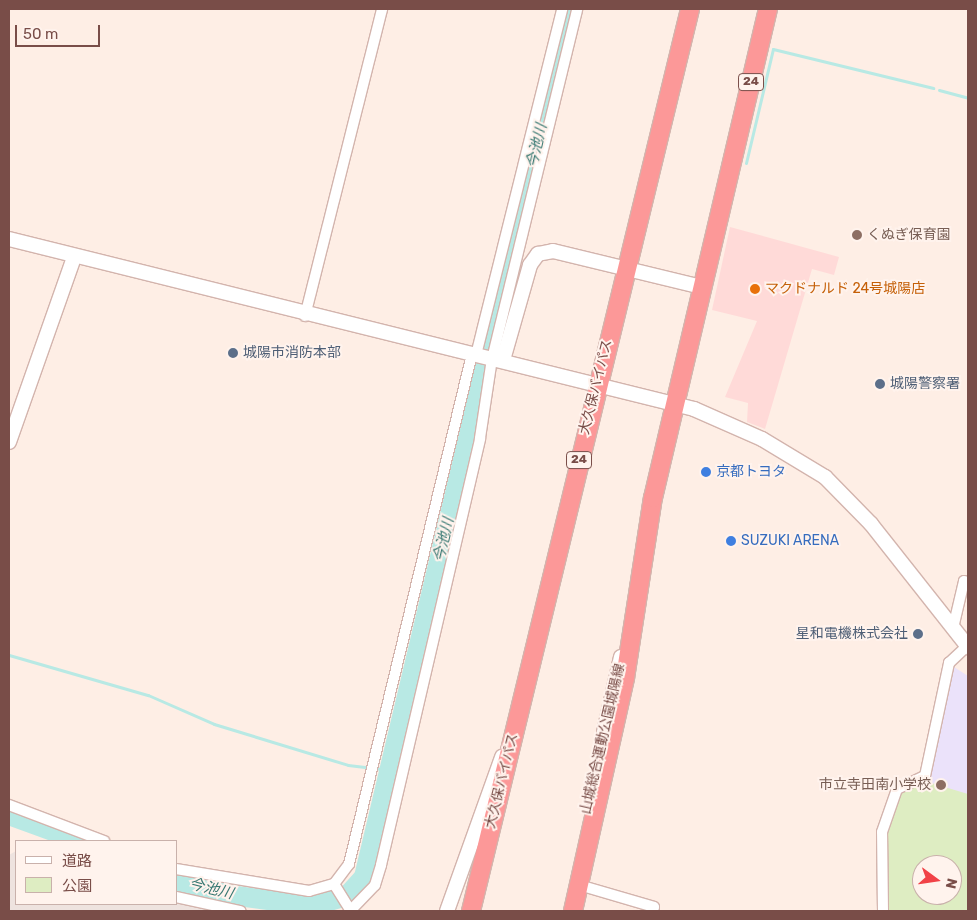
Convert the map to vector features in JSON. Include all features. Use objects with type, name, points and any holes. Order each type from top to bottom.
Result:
[{"type":"highway","name":"大久保バイパス","points":[[470,911],[625,268],[690,9]]},
{"type":"highway","name":"24","points":[[573,911],[626,678],[674,402],[768,9]]},
{"type":"street","points":[[305,316],[382,9]]},
{"type":"street","points":[[178,869],[309,891],[334,884],[349,864],[562,9]]},
{"type":"street","points":[[334,884],[352,909],[375,885],[382,866],[577,9]]},
{"type":"street","points":[[9,239],[305,316],[475,354],[674,402],[762,439],[825,477],[871,524],[968,646],[949,663],[925,776],[897,789],[882,832],[882,911]]},
{"type":"street","points":[[498,360],[530,265],[538,254],[553,251],[702,287]]},
{"type":"street","points":[[9,442],[74,257]]},
{"type":"street","name":"山城総合運動公園城陽線","points":[[565,911],[644,567]]},
{"type":"street","points":[[953,628],[964,581],[968,582]]},
{"type":"street","points":[[447,911],[518,715]]},
{"type":"street","points":[[9,805],[101,840]]},
{"type":"street","points":[[579,886],[654,907],[653,911]]},
{"type":"street","points":[[178,897],[240,911]]},
{"type":"shaded area","points":[[730,227],[839,257],[834,275],[812,269],[765,429],[747,422],[748,403],[725,397],[757,321],[712,310]]},
{"type":"shaded area","name":"市立寺田南小学校","points":[[954,667],[968,676],[968,911],[885,911],[887,834],[899,791],[927,779]]},
{"type":"shaded area","points":[[15,852],[15,905],[178,905],[178,899],[227,911],[9,911],[9,855]]},
{"type":"green space","points":[[928,782],[968,794],[968,911],[887,911],[888,833],[902,791]]},
{"type":"waterway","name":"今池川","points":[[178,882],[230,895],[312,906],[347,896],[364,877],[570,9]]},
{"type":"waterway","points":[[746,163],[773,49],[933,88]]},
{"type":"waterway","points":[[939,90],[968,98]]},
{"type":"waterway","points":[[9,655],[148,695],[214,724],[348,765],[390,770]]},
{"type":"waterway","name":"今池川","points":[[9,815],[77,840]]},
{"type":"place","name":"くぬぎ保育園","points":[[857,235]]},
{"type":"place","name":"マクドナルド 24号城陽店","points":[[755,289]]},
{"type":"place","name":"城陽市消防本部","points":[[233,353]]},
{"type":"place","name":"城陽警察署","points":[[880,384]]},
{"type":"place","name":"京都トヨタ","points":[[706,472]]},
{"type":"place","name":"SUZUKI ARENA","points":[[731,541]]},
{"type":"place","name":"星和電機株式会社","points":[[918,634]]},
{"type":"place","name":"市立寺田南小学校","points":[[941,785]]}]
